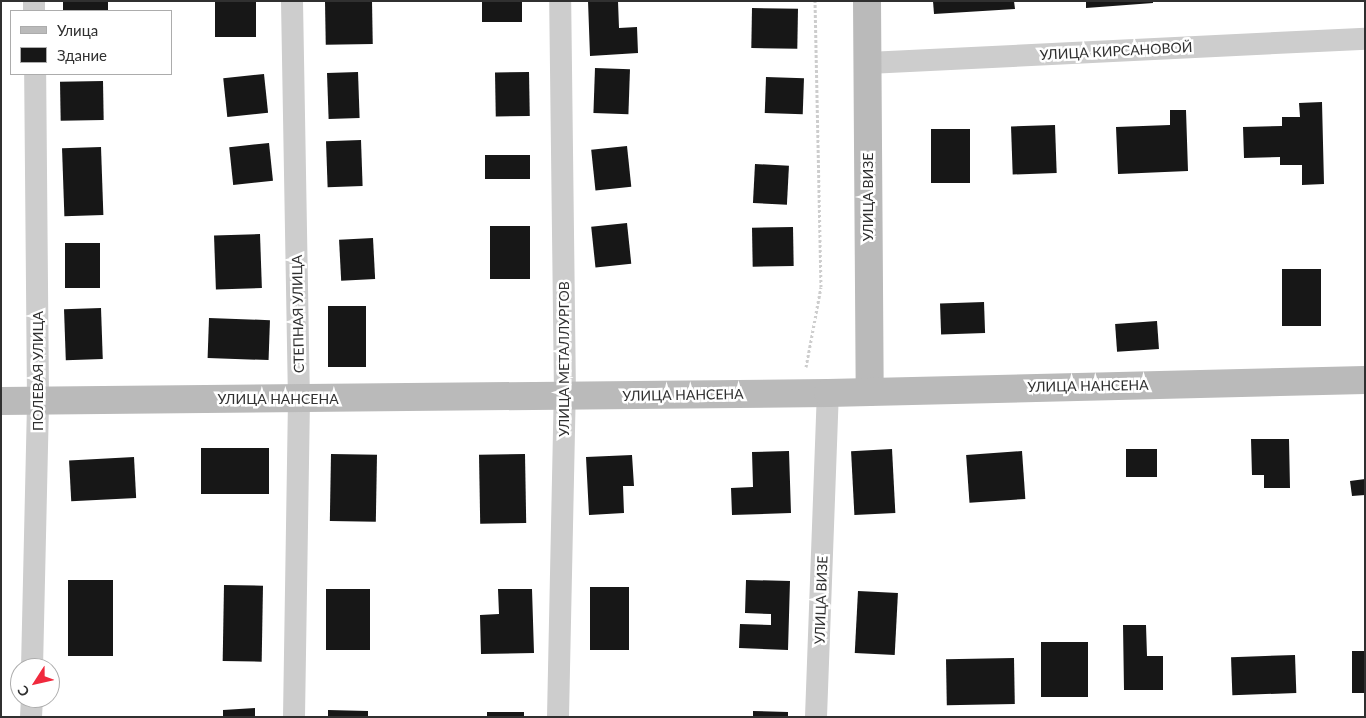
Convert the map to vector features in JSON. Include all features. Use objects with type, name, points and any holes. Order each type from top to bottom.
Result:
[{"type":"main road","name":"УЛИЦА ВИЗЕ","points":[[866,1],[870,392]]},
{"type":"main road","name":"УЛИЦА НАНСЕНА","points":[[1,402],[38,400],[828,393],[1365,380]]},
{"type":"street","name":"СТЕПНАЯ УЛИЦА","points":[[292,1],[300,399],[294,717]]},
{"type":"street","name":"УЛИЦА МЕТАЛЛУРГОВ","points":[[558,717],[566,396],[560,1]]},
{"type":"street","name":"УЛИЦА КИРСАНОВОЙ","points":[[868,63],[1365,39]]},
{"type":"street","name":"ПОЛЕВАЯ УЛИЦА","points":[[32,658],[38,400],[35,75]]},
{"type":"street","name":"УЛИЦА ВИЗЕ","points":[[816,717],[828,393]]},
{"type":"path","points":[[805,370],[821,287],[815,1]]},
{"type":"building","points":[[63,1],[108,1],[108,10],[63,10]]},
{"type":"building","points":[[215,1],[256,1],[256,37],[215,37]]},
{"type":"building","points":[[372,1],[373,44],[326,45],[325,2]]},
{"type":"building","points":[[482,1],[522,1],[522,22],[482,22]]},
{"type":"building","points":[[588,1],[618,1],[619,28],[637,27],[638,53],[590,56]]},
{"type":"building","points":[[933,1],[1014,1],[1015,9],[934,14]]},
{"type":"building","points":[[1086,1],[1153,1],[1153,3],[1086,8]]},
{"type":"building","points":[[752,8],[798,9],[797,49],[751,48]]},
{"type":"building","points":[[595,68],[630,69],[628,114],[593,113]]},
{"type":"building","points":[[358,72],[360,118],[329,119],[327,73]]},
{"type":"building","points":[[529,72],[530,116],[496,117],[495,73]]},
{"type":"building","points":[[264,74],[268,113],[227,117],[223,78]]},
{"type":"building","points":[[766,77],[804,78],[803,114],[765,113]]},
{"type":"building","points":[[103,81],[104,120],[61,121],[60,82]]},
{"type":"building","points":[[1322,102],[1324,184],[1302,185],[1302,165],[1280,165],[1280,157],[1244,158],[1243,127],[1282,126],[1282,117],[1300,117],[1299,103]]},
{"type":"building","points":[[1170,110],[1186,110],[1188,171],[1118,174],[1116,127],[1170,125]]},
{"type":"building","points":[[1055,125],[1057,173],[1013,175],[1011,127]]},
{"type":"building","points":[[931,129],[970,129],[970,183],[931,183]]},
{"type":"building","points":[[361,140],[363,186],[328,187],[326,141]]},
{"type":"building","points":[[269,143],[273,181],[233,185],[229,147]]},
{"type":"building","points":[[627,146],[631,187],[595,191],[591,150]]},
{"type":"building","points":[[101,147],[103,215],[64,216],[62,148]]},
{"type":"building","points":[[485,155],[530,155],[530,179],[485,179]]},
{"type":"building","points":[[755,164],[789,166],[787,205],[753,203]]},
{"type":"building","points":[[627,223],[631,264],[595,268],[591,227]]},
{"type":"building","points":[[490,226],[530,226],[530,279],[490,279]]},
{"type":"building","points":[[793,227],[794,266],[753,267],[752,228]]},
{"type":"building","points":[[260,234],[262,288],[216,290],[214,236]]},
{"type":"building","points":[[373,238],[375,279],[341,281],[339,240]]},
{"type":"building","points":[[65,243],[100,243],[100,288],[65,288]]},
{"type":"building","points":[[1282,269],[1321,269],[1321,326],[1282,326]]},
{"type":"building","points":[[984,302],[985,333],[941,335],[940,304]]},
{"type":"building","points":[[328,306],[366,306],[366,367],[328,367]]},
{"type":"building","points":[[101,308],[103,359],[66,360],[64,309]]},
{"type":"building","points":[[209,318],[270,320],[269,360],[208,358]]},
{"type":"building","points":[[1157,321],[1159,349],[1117,352],[1115,324]]},
{"type":"building","points":[[1251,439],[1289,439],[1290,488],[1264,488],[1264,475],[1252,475]]},
{"type":"building","points":[[201,448],[269,448],[269,494],[201,494]]},
{"type":"building","points":[[892,449],[895,513],[854,515],[851,451]]},
{"type":"building","points":[[1126,449],[1157,449],[1157,477],[1126,477]]},
{"type":"building","points":[[789,451],[791,513],[732,515],[731,488],[753,487],[752,452]]},
{"type":"building","points":[[1022,451],[1025,499],[969,503],[966,455]]},
{"type":"building","points":[[331,454],[377,455],[376,522],[330,521]]},
{"type":"building","points":[[525,454],[526,523],[480,524],[479,455]]},
{"type":"building","points":[[632,455],[634,486],[623,486],[624,513],[589,515],[586,457]]},
{"type":"building","points":[[134,457],[136,498],[71,501],[69,460]]},
{"type":"building","points":[[1365,479],[1365,495],[1352,496],[1350,481]]},
{"type":"building","points":[[68,580],[113,580],[113,656],[68,656]]},
{"type":"building","points":[[746,580],[790,581],[788,650],[739,648],[740,624],[771,625],[771,614],[745,613]]},
{"type":"building","points":[[224,585],[263,586],[262,662],[223,661]]},
{"type":"building","points":[[590,587],[629,587],[629,650],[590,650]]},
{"type":"building","points":[[326,589],[370,589],[370,650],[326,650]]},
{"type":"building","points":[[498,589],[532,589],[534,653],[481,654],[480,615],[499,614]]},
{"type":"building","points":[[858,591],[898,593],[895,655],[855,653]]},
{"type":"building","points":[[1123,625],[1146,625],[1147,656],[1163,656],[1163,690],[1124,690]]},
{"type":"building","points":[[1041,642],[1088,642],[1088,697],[1041,697]]},
{"type":"building","points":[[1352,651],[1365,651],[1365,693],[1352,693]]},
{"type":"building","points":[[1295,655],[1296,693],[1232,695],[1231,657]]},
{"type":"building","points":[[1014,658],[1015,704],[947,705],[946,659]]},
{"type":"building","points":[[255,708],[255,717],[223,717],[223,710]]},
{"type":"building","points":[[328,710],[368,711],[368,717],[328,717]]},
{"type":"building","points":[[753,711],[788,712],[788,717],[753,717]]},
{"type":"building","points":[[487,712],[524,712],[524,717],[487,717]]}]
